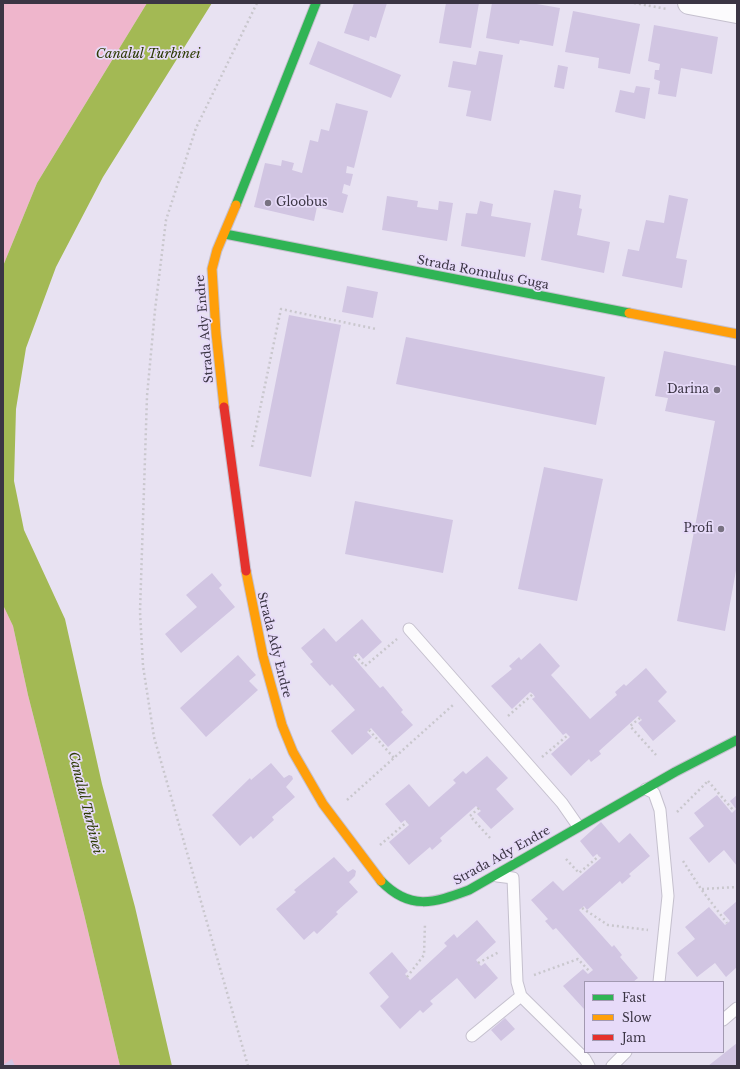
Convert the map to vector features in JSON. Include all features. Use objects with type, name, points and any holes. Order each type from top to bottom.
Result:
[{"type":"street","name":"Strada Ady Endre","points":[[316,3],[213,261],[212,283],[224,400],[246,579],[268,675],[282,725],[296,761],[318,797],[377,878],[404,900],[432,902],[450,898],[494,876],[578,826],[737,740]]},
{"type":"street","points":[[689,3],[737,12]]},
{"type":"street","name":"Strada Romulus Guga","points":[[225,234],[737,334]]},
{"type":"lane","points":[[409,629],[562,803],[578,826]]},
{"type":"lane","points":[[646,788],[654,792],[660,810],[668,896],[666,933],[660,981]]},
{"type":"lane","points":[[494,876],[513,878],[517,982],[521,996],[585,1059],[589,1066]]},
{"type":"lane","points":[[472,1036],[521,996]]},
{"type":"lane","points":[[724,1017],[737,1008]]},
{"type":"lane","points":[[612,1066],[625,1053]]},
{"type":"path","points":[[248,1066],[154,737],[143,666],[140,612],[147,396],[155,310],[166,220],[196,128],[257,3]]},
{"type":"path","points":[[251,455],[281,309],[376,329]]},
{"type":"path","points":[[355,655],[365,666],[409,629]]},
{"type":"path","points":[[344,803],[466,694]]},
{"type":"path","points":[[495,727],[533,694]]},
{"type":"path","points":[[640,718],[630,726],[656,755]]},
{"type":"path","points":[[369,730],[394,758]]},
{"type":"path","points":[[530,767],[568,735]]},
{"type":"path","points":[[705,776],[734,811]]},
{"type":"path","points":[[661,828],[708,780],[714,776]]},
{"type":"path","points":[[479,808],[470,816],[490,838]]},
{"type":"path","points":[[378,847],[407,822]]},
{"type":"path","points":[[565,858],[579,873],[599,856]]},
{"type":"path","points":[[681,859],[701,890],[727,923]]},
{"type":"path","points":[[701,890],[737,888]]},
{"type":"path","points":[[582,908],[608,925],[666,933]]},
{"type":"path","points":[[407,977],[424,954],[426,916]]},
{"type":"path","points":[[517,982],[578,959],[590,972]]},
{"type":"shaded area","points":[[3,3],[147,3],[37,183],[3,266]]},
{"type":"shaded area","points":[[3,605],[13,626],[28,695],[84,914],[120,1066],[3,1066]]},
{"type":"water","name":"Canalul Turbinei","points":[[147,3],[212,3],[103,177],[56,267],[26,348],[16,409],[14,481],[24,530],[65,619],[102,784],[135,907],[172,1066],[120,1066],[84,914],[28,695],[13,626],[3,605],[3,266],[37,183]]},
{"type":"building","points":[[354,3],[387,3],[376,38],[370,36],[369,41],[344,33]]},
{"type":"building","points":[[446,3],[479,3],[471,48],[439,43]]},
{"type":"building","points":[[492,3],[531,3],[560,8],[553,46],[520,40],[519,44],[486,38]]},
{"type":"building","points":[[573,11],[640,24],[630,74],[598,68],[599,58],[565,52]]},
{"type":"building","points":[[654,25],[718,37],[712,74],[681,68],[676,97],[658,94],[660,81],[654,79],[655,70],[659,70],[660,64],[648,61]]},
{"type":"building","points":[[318,41],[401,75],[391,98],[309,64]]},
{"type":"building","points":[[479,51],[503,55],[491,121],[466,116],[471,91],[448,87],[453,61],[476,65]]},
{"type":"building","points":[[558,65],[568,67],[564,89],[554,87]]},
{"type":"building","points":[[636,86],[650,88],[645,119],[615,112],[620,90],[634,93]]},
{"type":"building","points":[[336,103],[368,111],[354,168],[347,166],[346,173],[353,174],[350,186],[344,184],[342,193],[348,195],[343,213],[317,207],[314,221],[254,207],[265,163],[281,166],[282,160],[294,163],[292,170],[302,173],[310,140],[318,142],[321,129],[329,131]]},
{"type":"building","points":[[554,190],[581,195],[579,208],[582,209],[577,235],[610,242],[604,273],[541,260]]},
{"type":"building","points":[[669,195],[688,199],[676,258],[687,260],[682,288],[622,276],[628,249],[639,251],[646,220],[664,223]]},
{"type":"building","points":[[387,196],[418,201],[417,207],[438,210],[439,201],[453,203],[447,241],[382,230]]},
{"type":"building","points":[[480,201],[493,204],[491,216],[531,223],[525,257],[461,246],[466,213],[477,214]]},
{"type":"building","points":[[347,286],[378,292],[373,318],[342,312]]},
{"type":"building","points":[[289,315],[341,325],[311,477],[259,466]]},
{"type":"building","points":[[406,337],[605,377],[596,425],[396,384]]},
{"type":"building","points":[[664,351],[737,366],[737,565],[725,631],[677,621],[715,421],[665,411],[668,398],[655,396]]},
{"type":"building","points":[[544,467],[603,479],[577,601],[518,589]]},
{"type":"building","points":[[355,501],[453,520],[443,573],[345,554]]},
{"type":"building","points":[[212,573],[222,585],[219,588],[235,607],[181,653],[165,634],[197,607],[186,595]]},
{"type":"building","points":[[362,619],[382,642],[363,659],[358,653],[353,657],[380,688],[383,686],[403,710],[401,712],[413,725],[388,747],[371,728],[367,732],[372,737],[352,755],[331,731],[355,710],[332,684],[330,686],[310,664],[313,662],[301,648],[324,628],[336,642]]},
{"type":"building","points":[[540,643],[560,666],[551,675],[590,719],[617,695],[615,692],[624,684],[626,686],[646,668],[667,692],[658,701],[676,721],[653,741],[638,723],[642,720],[638,716],[599,751],[601,754],[591,762],[589,759],[571,776],[551,754],[570,737],[566,733],[563,735],[532,699],[535,697],[533,694],[530,692],[512,709],[491,686],[512,669],[509,666],[519,657],[521,660]]},
{"type":"building","points":[[238,655],[256,675],[249,681],[258,690],[206,737],[180,708]]},
{"type":"building","points":[[487,756],[508,778],[496,789],[514,809],[491,829],[477,814],[481,811],[476,806],[440,838],[442,841],[432,850],[430,847],[409,865],[389,842],[409,825],[405,820],[401,823],[385,804],[409,784],[429,807],[456,783],[453,780],[463,771],[466,774]]},
{"type":"building","points":[[271,763],[284,778],[289,775],[292,776],[293,779],[286,787],[295,797],[272,817],[274,820],[253,839],[251,836],[240,846],[212,815],[250,778],[251,780]]},
{"type":"building","points":[[717,795],[732,813],[736,809],[730,801],[737,795],[737,866],[724,850],[709,863],[689,838],[704,826],[694,813]]},
{"type":"building","points":[[601,822],[619,843],[630,833],[650,856],[629,874],[631,876],[622,884],[620,881],[587,910],[584,906],[579,910],[612,947],[614,945],[622,955],[620,957],[638,978],[634,981],[584,981],[584,1009],[563,986],[583,969],[588,974],[593,970],[556,928],[553,930],[545,921],[548,919],[531,900],[553,881],[563,891],[601,858],[597,854],[593,857],[580,841]]},
{"type":"building","points":[[334,857],[348,872],[353,869],[356,871],[355,876],[349,882],[358,892],[336,912],[338,914],[317,934],[314,931],[304,940],[276,909],[296,892],[294,890]]},
{"type":"building","points":[[737,901],[737,967],[726,977],[715,963],[697,977],[677,953],[695,939],[685,927],[709,907],[725,925],[730,921],[723,913]]},
{"type":"building","points":[[477,920],[496,942],[476,960],[481,966],[485,963],[498,978],[475,999],[457,978],[430,1001],[433,1004],[423,1013],[420,1010],[400,1029],[380,1006],[389,997],[369,973],[392,952],[408,971],[405,974],[410,980],[447,946],[444,943],[454,934],[457,938]]},
{"type":"building","points":[[505,1018],[515,1029],[501,1041],[491,1030]]},
{"type":"building","points":[[737,1043],[737,1066],[708,1066]]},
{"type":"building","points":[[12,1059],[15,1066],[3,1066],[3,1065]]},
{"type":"traffic: fast","points":[[236,205],[316,3]]},
{"type":"traffic: fast","points":[[225,234],[629,313]]},
{"type":"traffic: fast","points":[[381,881],[392,891],[402,897],[423,902],[445,898],[469,890],[675,772],[737,740]]},
{"type":"traffic: slow","points":[[224,407],[216,333],[212,269],[217,250],[236,205]]},
{"type":"traffic: slow","points":[[629,313],[737,334]]},
{"type":"traffic: slow","points":[[246,571],[263,656],[282,725],[293,752],[323,804],[381,881]]},
{"type":"traffic: jam","points":[[224,407],[246,571]]},
{"type":"place","name":"Gloobus","points":[[268,203]]},
{"type":"place","name":"Darina","points":[[717,390]]},
{"type":"place","name":"Profi","points":[[721,529]]}]
